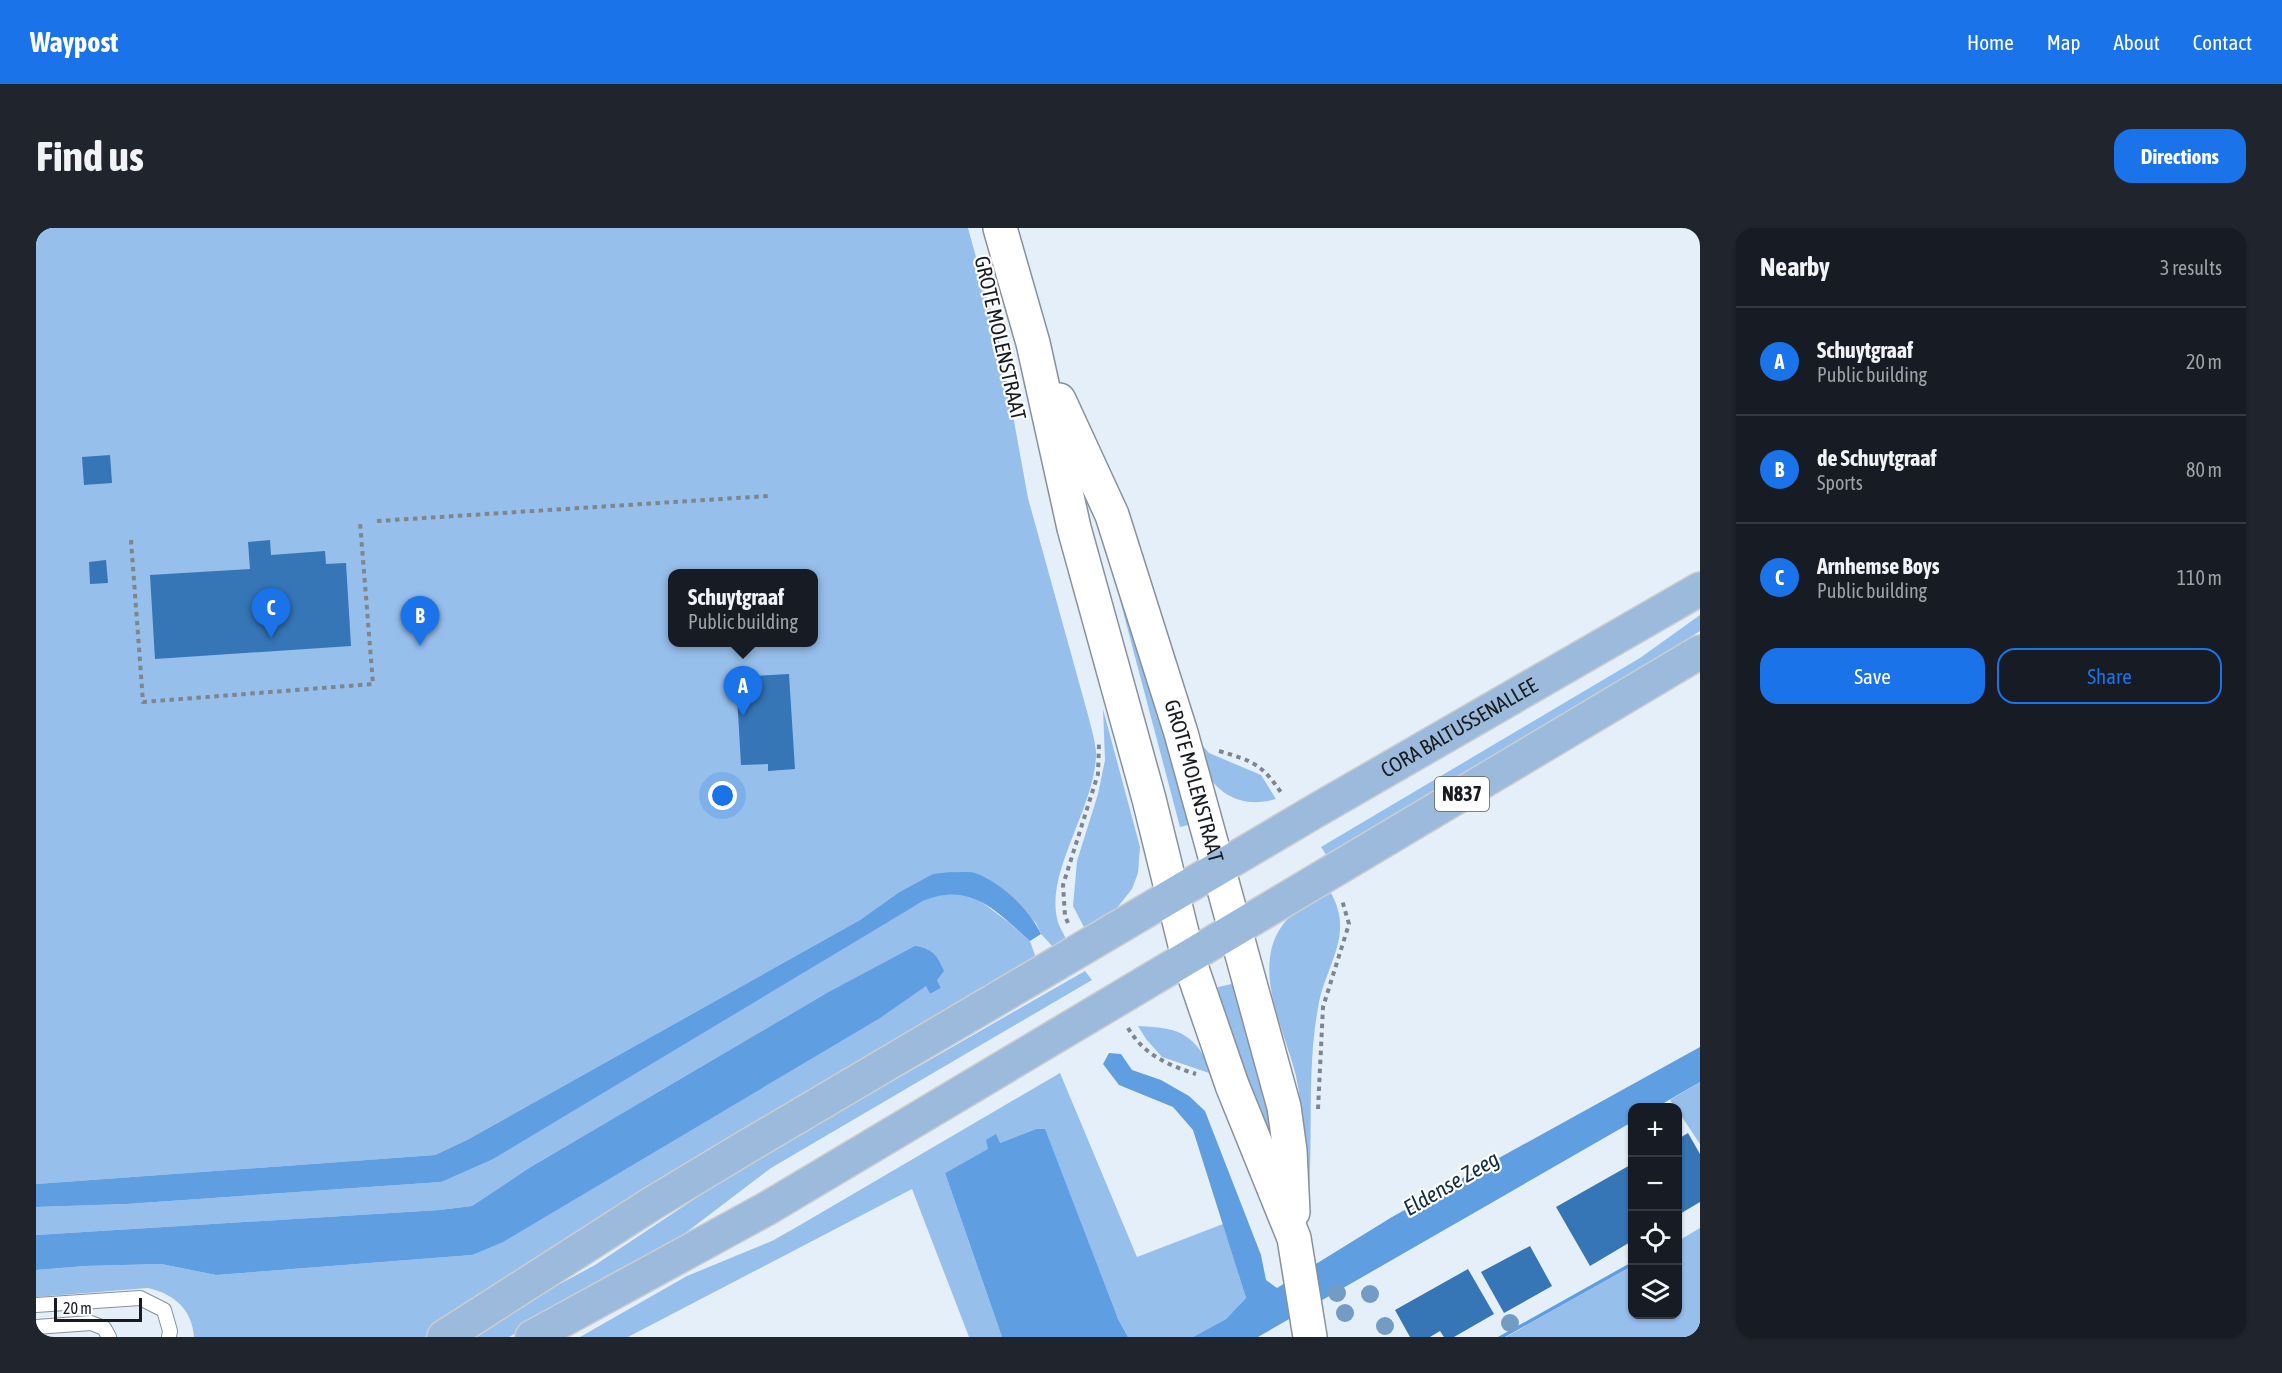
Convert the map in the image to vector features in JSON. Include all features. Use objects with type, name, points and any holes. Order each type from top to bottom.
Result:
[{"type":"main road","name":"CORA BALTUSSENALLEE","points":[[1219,869],[1700,589]]},
{"type":"main road","name":"N837","points":[[1188,957],[1700,652]]},
{"type":"main road","name":"N837","points":[[1173,896],[1219,869]]},
{"type":"main road","points":[[444,1337],[653,1203],[1173,896]]},
{"type":"main road","points":[[532,1337],[766,1209],[1188,957]]},
{"type":"street","name":"GROTE MOLENSTRAAT","points":[[1000,228],[1033,343],[1074,528],[1149,799],[1188,957],[1232,1085],[1296,1246]]},
{"type":"street","name":"GROTE MOLENSTRAAT","points":[[1033,343],[1112,515],[1181,733],[1284,1107],[1290,1152],[1296,1246],[1309,1330]]},
{"type":"lane","points":[[36,1305],[140,1298],[164,1310],[170,1331],[169,1337]]},
{"type":"lane","points":[[54,1326],[86,1302]]},
{"type":"lane","points":[[36,1328],[91,1323],[104,1328],[109,1337]]},
{"type":"path","points":[[377,520],[768,496]]},
{"type":"path","points":[[131,540],[143,702],[373,684],[360,522]]},
{"type":"path","points":[[1070,926],[1065,916],[1063,885],[1098,774],[1099,738]]},
{"type":"path","points":[[1318,1119],[1323,1007],[1348,924],[1345,905],[1341,898]]},
{"type":"path","points":[[1130,1031],[1138,1044],[1170,1066],[1232,1085]]},
{"type":"shaded area","points":[[36,228],[968,228],[1000,344],[1028,498],[1088,715],[1096,752],[1089,793],[1059,879],[1056,899],[1057,918],[1066,939],[1054,948],[1041,934],[1036,923],[998,886],[898,893],[860,920],[467,1140],[435,1155],[36,1184]]},
{"type":"shaded area","points":[[1125,583],[1192,824],[1180,827],[1116,585]]},
{"type":"shaded area","points":[[1700,615],[1700,631],[1644,667],[1327,856],[1321,847],[1640,658]]},
{"type":"shaded area","points":[[1103,709],[1140,847],[1138,873],[1132,889],[1116,909],[1086,931],[1073,906],[1077,861],[1098,794],[1105,760]]},
{"type":"shaded area","points":[[1195,737],[1209,753],[1261,775],[1276,799],[1244,801],[1226,794],[1210,779],[1204,769]]},
{"type":"shaded area","points":[[975,873],[995,883],[1022,906],[1041,934],[1030,941],[994,910],[969,897],[940,896],[923,901],[493,1159],[441,1182],[127,1204],[36,1207],[36,1184],[435,1155],[467,1140],[860,920],[898,893],[933,874]]},
{"type":"shaded area","points":[[958,893],[976,898],[1007,921],[1030,941],[1036,958],[686,1168],[425,1337],[194,1337],[190,1318],[180,1304],[166,1294],[148,1288],[36,1297],[36,1270],[161,1264],[216,1275],[472,1255],[926,985],[930,994],[941,988],[937,980],[825,994],[529,1168],[472,1206],[439,1210],[36,1235],[36,1207],[127,1204],[441,1182],[923,901],[937,895]]},
{"type":"shaded area","points":[[1331,893],[1338,909],[1339,937],[1322,992],[1315,1031],[1311,1077],[1309,1192],[1305,1191],[1299,1090],[1273,1000],[1270,961],[1273,943],[1287,920],[1304,907]]},
{"type":"shaded area","points":[[915,946],[930,951],[939,961],[944,971],[937,980],[941,988],[930,994],[926,986],[880,1018],[503,1242],[472,1255],[216,1275],[161,1264],[36,1270],[36,1235],[439,1210],[472,1206],[529,1168],[825,994]]},
{"type":"shaded area","points":[[1085,971],[1092,980],[771,1168],[671,1244],[509,1337],[462,1337],[595,1265],[781,1145]]},
{"type":"shaded area","points":[[1236,983],[1273,1136],[1264,1138],[1220,1006],[1218,987]]},
{"type":"shaded area","points":[[1138,1026],[1166,1029],[1186,1036],[1200,1050],[1215,1075],[1162,1057]]},
{"type":"shaded area","points":[[1700,1047],[1700,1082],[1664,1103],[1628,1103],[1628,1124],[1258,1337],[1193,1337],[1226,1319],[1246,1298],[1193,1130],[1173,1107],[1119,1085],[1103,1064],[1109,1053],[1121,1054],[1132,1070],[1161,1080],[1189,1096],[1205,1111],[1261,1255],[1266,1280],[1277,1288],[1392,1217]]},
{"type":"shaded area","points":[[1060,1073],[1137,1257],[1223,1224],[1246,1298],[1226,1319],[1193,1337],[1128,1337],[1118,1319],[1036,1129],[1000,1143],[945,1173],[1002,1337],[969,1337],[912,1189],[628,1337],[580,1337],[687,1276],[772,1241]]},
{"type":"shaded area","points":[[1700,1082],[1700,1144],[1682,1117],[1682,1103],[1672,1103],[1670,1100]]},
{"type":"shaded area","points":[[1036,1129],[1045,1129],[1118,1319],[1128,1337],[1002,1337],[945,1173],[988,1149],[986,1140],[996,1134],[1000,1143]]},
{"type":"shaded area","points":[[1700,1228],[1700,1337],[1506,1337],[1628,1268],[1628,1319],[1682,1319],[1682,1239]]},
{"type":"shaded area","points":[[1628,1264],[1628,1268],[1505,1337],[1498,1337]]},
{"type":"building","points":[[110,455],[112,483],[84,485],[82,457]]},
{"type":"building","points":[[270,540],[271,555],[325,551],[326,564],[346,563],[351,646],[155,659],[150,575],[250,569],[248,542]]},
{"type":"building","points":[[106,560],[108,583],[90,584],[89,562]]},
{"type":"building","points":[[789,674],[795,769],[768,771],[768,764],[741,765],[736,677]]},
{"type":"building","points":[[1688,1133],[1700,1154],[1700,1202],[1682,1213],[1682,1157],[1682,1137]]},
{"type":"building","points":[[1628,1166],[1628,1243],[1590,1266],[1556,1207]]},
{"type":"building","points":[[1530,1246],[1552,1286],[1504,1313],[1481,1272]]},
{"type":"building","points":[[1468,1269],[1494,1314],[1454,1337],[1444,1337],[1440,1331],[1430,1337],[1410,1337],[1395,1310]]},
{"type":"place","name":"Arnhemse Boys","points":[[271,638]]},
{"type":"place","name":"de Schuytgraaf","points":[[420,646]]},
{"type":"place","name":"Schuytgraaf","points":[[743,716]]},
{"type":"water label","name":"Eldense Zeeg","points":[[1451,1183]]}]
